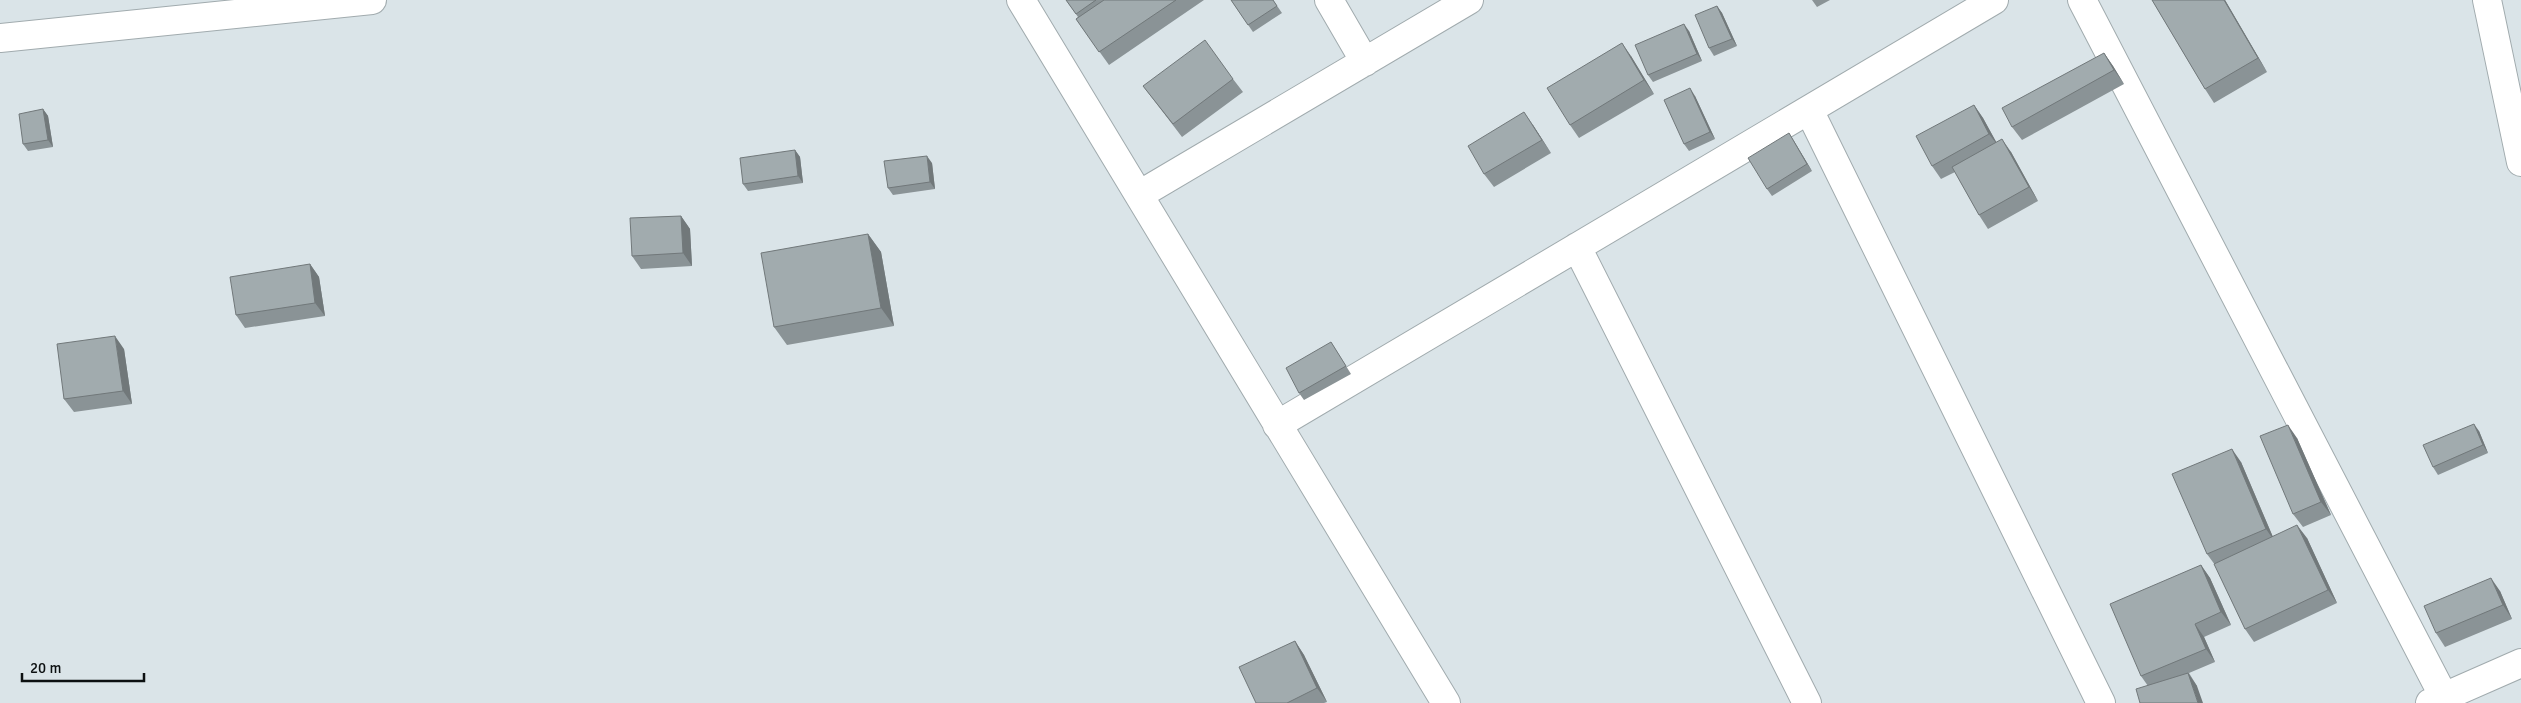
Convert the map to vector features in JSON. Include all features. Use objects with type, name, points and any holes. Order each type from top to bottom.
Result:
[{"type":"street","points":[[0,38],[372,0]]},
{"type":"street","points":[[1021,0],[1446,703]]},
{"type":"street","points":[[1329,0],[1365,62]]},
{"type":"street","points":[[1139,195],[1469,0]]},
{"type":"street","points":[[1277,425],[1994,0]]},
{"type":"street","points":[[2082,0],[2440,701],[2521,663]]},
{"type":"street","points":[[2487,0],[2521,162]]},
{"type":"street","points":[[1809,110],[2101,703]]},
{"type":"street","points":[[1577,247],[1807,703]]},
{"type":"building","points":[[1066,0],[1096,0],[1076,14]]},
{"type":"building","points":[[1104,0],[1176,0],[1099,52],[1076,19]]},
{"type":"building","points":[[1231,0],[1273,0],[1277,6],[1248,25]]},
{"type":"building","points":[[2152,0],[2224,0],[2258,58],[2205,89]]},
{"type":"building","points":[[1717,6],[1732,39],[1709,48],[1695,15]]},
{"type":"building","points":[[1684,24],[1697,54],[1648,75],[1635,45]]},
{"type":"building","points":[[1205,40],[1233,79],[1173,124],[1143,86]]},
{"type":"building","points":[[1622,43],[1644,80],[1570,125],[1547,88]]},
{"type":"building","points":[[2104,53],[2114,70],[2012,127],[2002,108]]},
{"type":"building","points":[[1690,88],[1710,132],[1684,144],[1664,100]]},
{"type":"building","points":[[1974,105],[1989,134],[1932,166],[1916,136]]},
{"type":"building","points":[[43,109],[48,140],[23,144],[19,114]]},
{"type":"building","points":[[1524,112],[1542,140],[1484,174],[1468,146]]},
{"type":"building","points":[[1789,133],[1807,164],[1767,189],[1748,158]]},
{"type":"building","points":[[2002,139],[2029,187],[1979,215],[1952,167]]},
{"type":"building","points":[[795,150],[798,176],[743,184],[740,158]]},
{"type":"building","points":[[927,156],[930,182],[888,188],[884,161]]},
{"type":"building","points":[[681,216],[683,253],[632,256],[630,218]]},
{"type":"building","points":[[868,234],[881,308],[774,327],[761,253]]},
{"type":"building","points":[[310,264],[315,303],[236,315],[230,277]]},
{"type":"building","points":[[115,336],[123,391],[64,399],[57,344]]},
{"type":"building","points":[[1331,342],[1346,366],[1299,393],[1286,368]]},
{"type":"building","points":[[2474,424],[2483,445],[2433,467],[2423,445]]},
{"type":"building","points":[[2288,425],[2321,502],[2293,514],[2260,436]]},
{"type":"building","points":[[2232,449],[2266,529],[2207,554],[2172,474]]},
{"type":"building","points":[[2297,525],[2328,590],[2245,629],[2214,564]]},
{"type":"building","points":[[2201,565],[2221,612],[2195,624],[2206,649],[2141,676],[2110,604]]},
{"type":"building","points":[[2491,578],[2503,605],[2436,633],[2424,606]]},
{"type":"building","points":[[1295,641],[1317,688],[1287,703],[1256,703],[1239,667]]},
{"type":"building","points":[[2188,673],[2198,703],[2140,703],[2136,689]]}]
